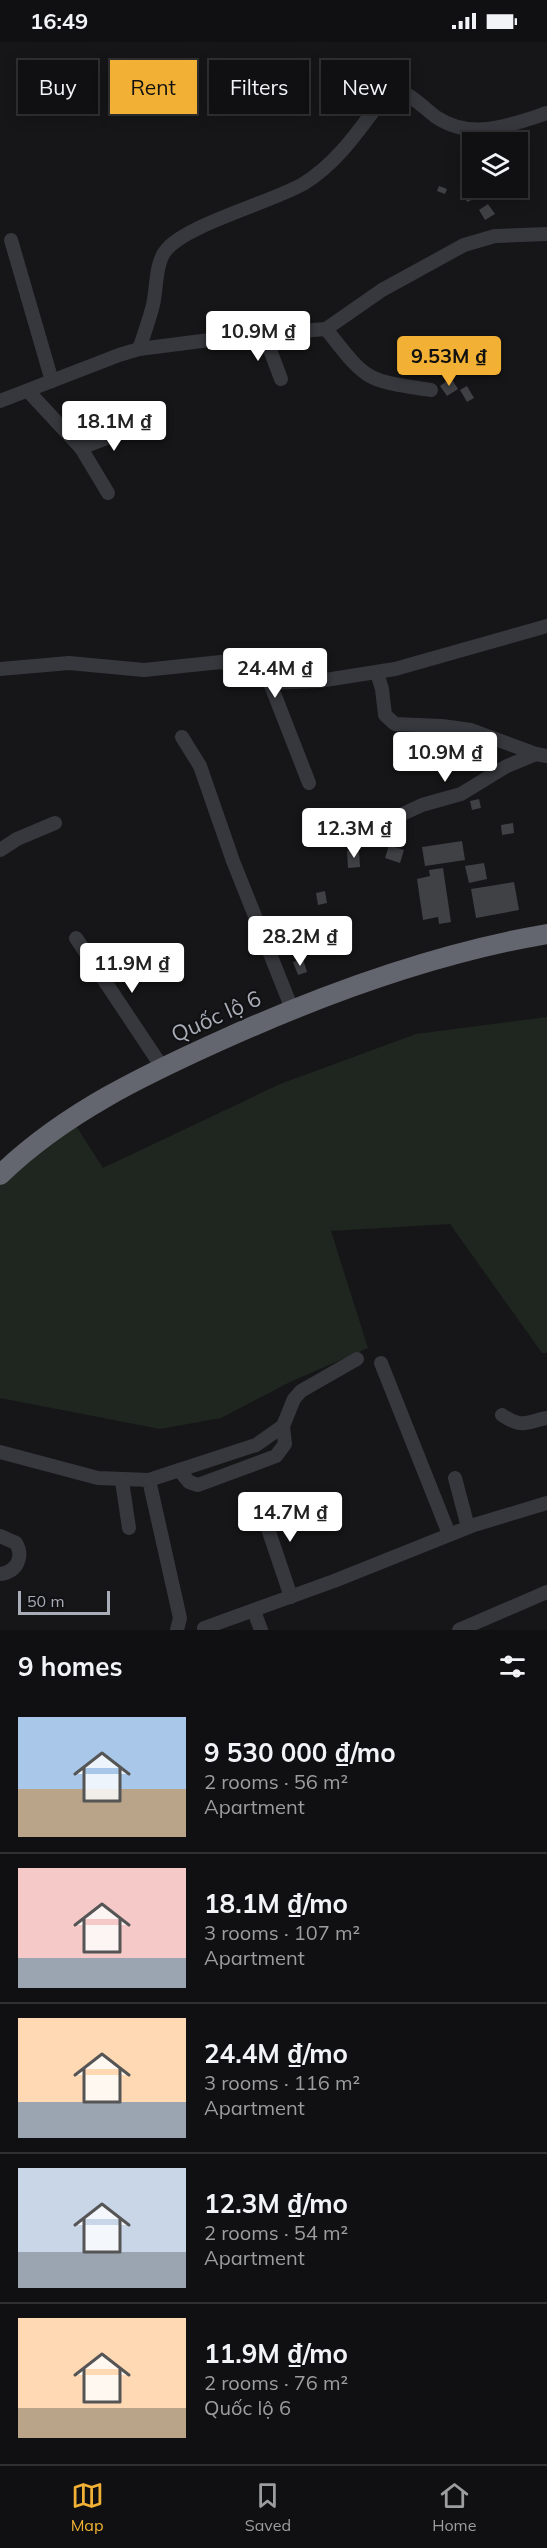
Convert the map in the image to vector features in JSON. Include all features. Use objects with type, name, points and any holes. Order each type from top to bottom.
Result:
[{"type":"highway","name":"Quốc lộ 6","points":[[0,1175],[20,1156],[71,1118],[162,1067],[292,1009],[440,960],[547,934]]},
{"type":"street","points":[[140,349],[152,307],[159,262],[167,249],[185,235],[269,200],[324,170],[344,149],[386,94],[394,89],[402,91],[440,119],[469,130],[501,128],[547,113]]},
{"type":"street","points":[[0,401],[140,349],[326,329],[382,290],[464,245],[495,236],[547,234]]},
{"type":"street","points":[[11,240],[52,381]]},
{"type":"street","points":[[326,329],[359,371],[377,382],[431,390]]},
{"type":"street","points":[[264,334],[281,379]]},
{"type":"street","points":[[28,391],[81,448],[108,493]]},
{"type":"street","points":[[81,448],[135,426]]},
{"type":"street","points":[[0,669],[60,663],[144,670],[221,662],[241,668],[270,683],[319,681],[377,673],[547,626]]},
{"type":"street","points":[[377,673],[382,689],[385,715],[395,724],[471,730],[541,755]]},
{"type":"street","points":[[270,683],[309,783]]},
{"type":"street","points":[[182,737],[200,766],[233,861],[292,1009]]},
{"type":"street","points":[[364,832],[422,805],[461,794],[507,766],[541,755]]},
{"type":"street","points":[[0,850],[17,839],[55,823]]},
{"type":"street","points":[[76,938],[162,1067]]},
{"type":"street","points":[[179,1470],[189,1482],[198,1485],[276,1456],[285,1444],[283,1426],[294,1399],[301,1391],[357,1359]]},
{"type":"street","points":[[381,1363],[449,1534]]},
{"type":"street","points":[[502,1415],[523,1425],[547,1418]]},
{"type":"street","points":[[0,1452],[98,1478],[122,1481],[148,1480],[256,1445],[283,1426]]},
{"type":"street","points":[[455,1478],[468,1527]]},
{"type":"street","points":[[148,1480],[180,1618],[177,1630]]},
{"type":"street","points":[[122,1481],[129,1528]]},
{"type":"street","points":[[258,1499],[291,1597]]},
{"type":"street","points":[[204,1629],[468,1527],[547,1503]]},
{"type":"street","points":[[0,1536],[16,1543],[20,1554],[16,1566],[0,1574]]},
{"type":"street","points":[[459,1630],[547,1592]]},
{"type":"street","points":[[254,1611],[261,1630]]},
{"type":"shaded area","points":[[547,1017],[547,1353],[542,1353],[450,1224],[331,1231],[368,1348],[290,1382],[221,1418],[160,1429],[0,1398],[0,1176],[71,1118],[103,1168],[280,1084],[416,1034]]},
{"type":"building","points":[[439,186],[447,189],[445,194],[437,191]]},
{"type":"building","points":[[488,204],[495,214],[485,220],[479,210]]},
{"type":"building","points":[[451,378],[458,389],[447,396],[440,386]]},
{"type":"building","points":[[467,386],[474,398],[467,402],[460,390]]},
{"type":"building","points":[[479,799],[481,808],[472,810],[470,801]]},
{"type":"building","points":[[513,823],[514,833],[502,835],[501,825]]},
{"type":"building","points":[[462,841],[465,860],[425,866],[422,847]]},
{"type":"building","points":[[389,845],[404,850],[400,863],[385,858]]},
{"type":"building","points":[[359,850],[360,867],[348,868],[347,851]]},
{"type":"building","points":[[484,863],[487,879],[469,883],[465,866]]},
{"type":"building","points":[[443,868],[451,922],[439,924],[438,917],[423,920],[417,879],[430,876],[429,870]]},
{"type":"building","points":[[514,882],[519,910],[476,918],[471,889]]},
{"type":"building","points":[[325,891],[327,903],[318,905],[316,893]]},
{"type":"building","points":[[303,959],[307,972],[298,975],[293,962]]}]
